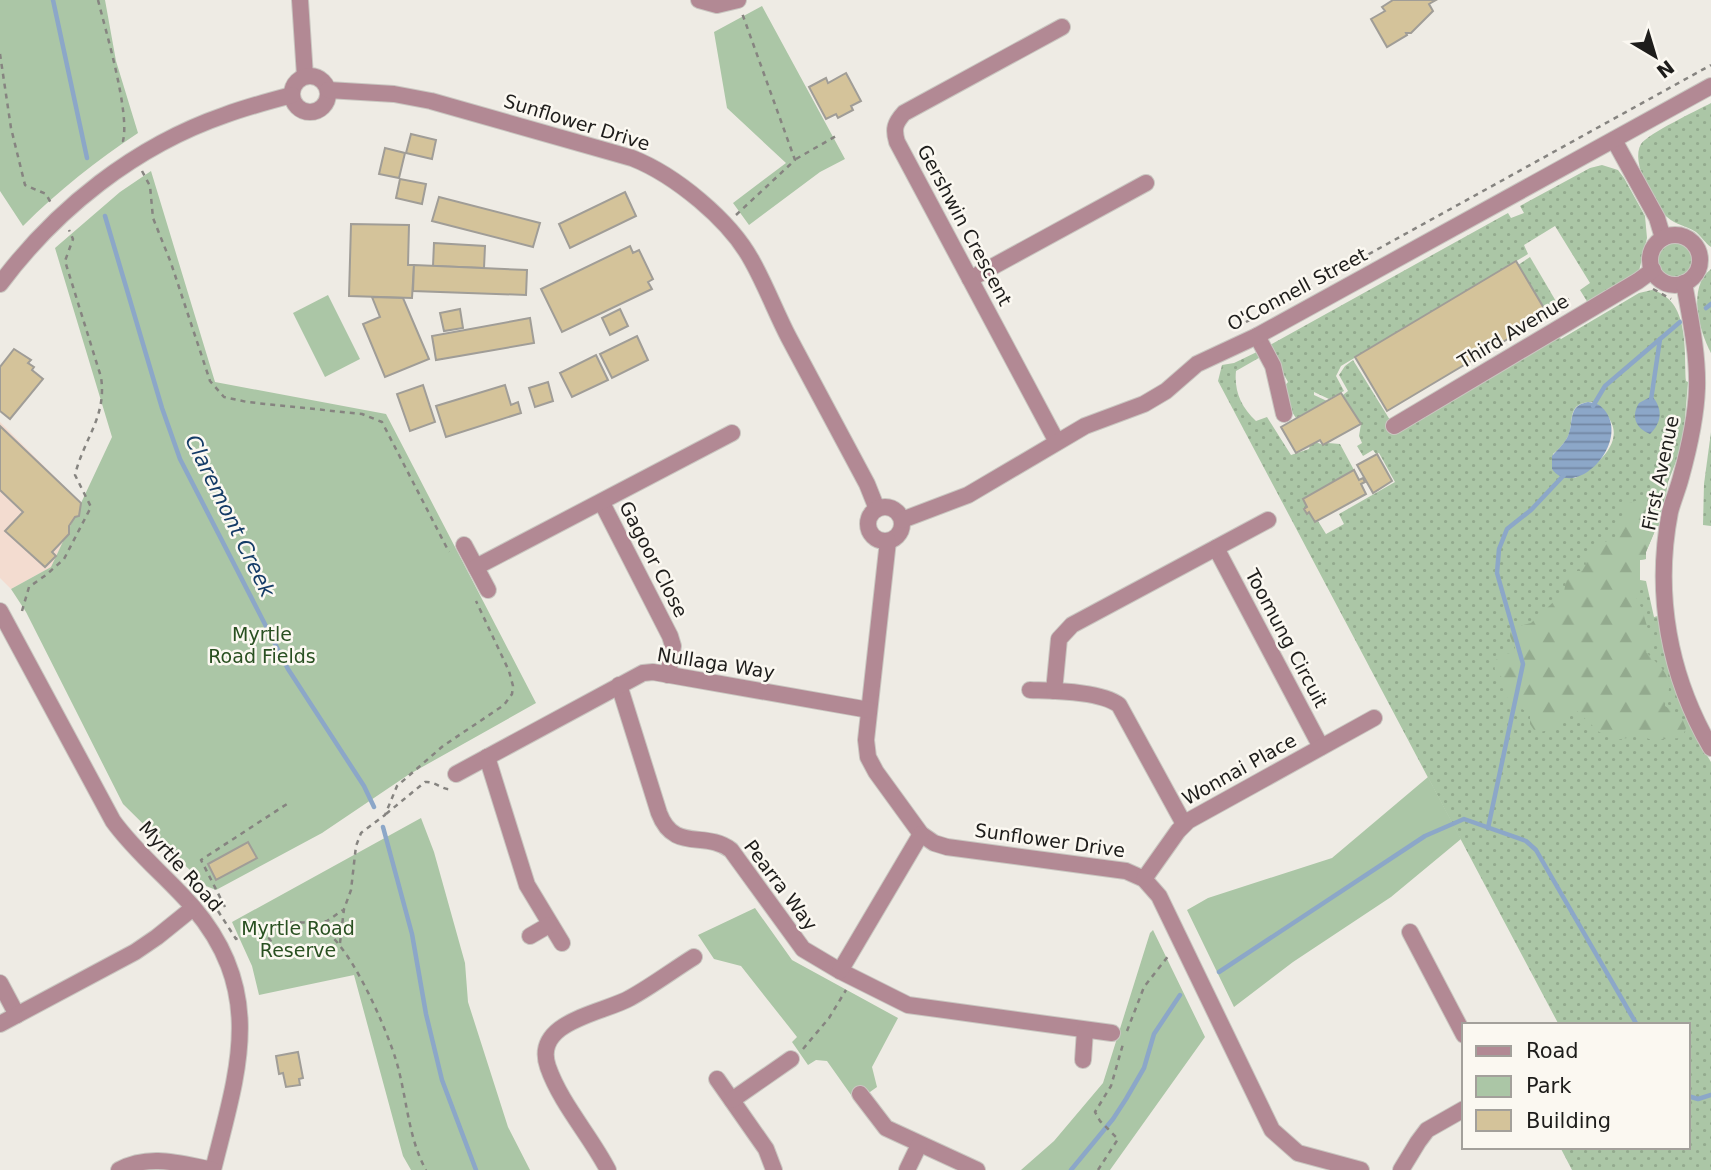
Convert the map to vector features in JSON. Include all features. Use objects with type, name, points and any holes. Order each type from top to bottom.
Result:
[{"type":"street","points":[[300,0],[305,76]]},
{"type":"street","points":[[699,0],[717,5],[738,0]]},
{"type":"street","name":"Gershwin Crescent","points":[[1057,442],[897,142],[895,125],[904,113],[1062,27]]},
{"type":"street","points":[[305,76],[320,79],[328,90],[327,102],[323,107],[309,112],[298,107],[292,94],[296,83],[305,76]]},
{"type":"street","name":"O'Connell Street","points":[[902,520],[968,495],[1099,420],[1144,404],[1166,391],[1197,364],[1257,336],[1711,86]]},
{"type":"street","name":"Sunflower Drive","points":[[328,90],[394,94],[431,101],[632,158],[658,169],[676,181],[726,226],[752,260],[771,304],[867,484],[877,509]]},
{"type":"street","points":[[0,284],[26,250],[58,216],[135,159],[203,124],[292,94]]},
{"type":"street","points":[[1614,140],[1657,218],[1663,238]]},
{"type":"street","points":[[970,279],[1146,183]]},
{"type":"street","points":[[1676,235],[1688,238],[1706,259],[1694,276],[1684,283],[1663,281],[1653,270],[1652,252],[1663,238],[1676,235]]},
{"type":"street","name":"Third Avenue","points":[[1394,426],[1653,270]]},
{"type":"street","name":"First Avenue","points":[[1684,283],[1703,362],[1693,427],[1670,511],[1665,546],[1664,586],[1667,629],[1676,671],[1688,703],[1711,748]]},
{"type":"street","points":[[1257,336],[1273,366],[1284,414]]},
{"type":"street","name":"Gagoor Close","points":[[476,567],[732,433]]},
{"type":"street","name":"Gagoor Close","points":[[602,503],[670,636],[673,646],[668,675]]},
{"type":"street","points":[[892,508],[902,520],[898,536],[888,541],[874,537],[868,528],[870,517],[877,509],[892,508]]},
{"type":"street","points":[[1054,691],[1057,649],[1064,632],[1081,620],[1268,520]]},
{"type":"street","points":[[847,974],[921,834],[876,772],[868,757],[866,740],[888,541]]},
{"type":"street","points":[[464,545],[476,567],[480,592]]},
{"type":"street","name":"Toomung Circuit","points":[[1216,548],[1321,747]]},
{"type":"street","name":"Myrtle Road","points":[[0,611],[113,821],[136,849],[194,908],[218,943],[227,962],[236,989],[240,1014],[239,1063],[213,1170]]},
{"type":"street","name":"Nullaga Way","points":[[455,781],[487,757],[643,673],[869,709]]},
{"type":"street","name":"Pearra Way","points":[[619,685],[659,813],[667,830],[683,838],[724,845],[731,850],[803,949],[908,1005],[1112,1034]]},
{"type":"street","points":[[1030,690],[1105,698],[1119,705],[1184,824]]},
{"type":"street","name":"Wonnai Place","points":[[1144,879],[1184,824],[1374,718]]},
{"type":"street","points":[[487,757],[527,885],[562,943]]},
{"type":"street","name":"Sunflower Drive","points":[[921,834],[934,843],[947,847],[1126,871],[1144,879],[1159,896],[1272,1130],[1298,1153],[1362,1170]]},
{"type":"street","points":[[0,1024],[135,951],[194,908]]},
{"type":"street","points":[[530,936],[549,925]]},
{"type":"street","points":[[1410,932],[1462,1031]]},
{"type":"street","points":[[608,1170],[552,1076],[546,1056],[550,1042],[562,1027],[627,1000],[694,957]]},
{"type":"street","points":[[0,983],[17,1015]]},
{"type":"street","points":[[1083,1060],[1085,1030]]},
{"type":"street","points":[[732,1100],[791,1059]]},
{"type":"street","points":[[717,1079],[766,1149],[774,1170]]},
{"type":"street","points":[[860,1094],[886,1128],[977,1170]]},
{"type":"street","points":[[1401,1170],[1427,1130],[1462,1110]]},
{"type":"street","points":[[907,1170],[919,1145]]},
{"type":"street","points":[[119,1170],[141,1161],[156,1160],[213,1170]]},
{"type":"path","points":[[98,0],[126,129],[123,141],[150,186],[153,218],[171,263],[209,381],[224,397],[247,402],[362,414],[382,422],[453,559]]},
{"type":"path","points":[[738,0],[795,160]]},
{"type":"path","points":[[0,54],[11,128],[25,185],[46,194],[73,235],[65,261],[104,396],[75,475],[91,507],[64,559],[29,587],[22,611]]},
{"type":"path","points":[[1246,322],[1711,65]]},
{"type":"path","points":[[736,215],[795,160],[836,136]]},
{"type":"path","points":[[1649,289],[1664,294],[1676,305]]},
{"type":"path","points":[[1550,318],[1546,312],[1569,299]]},
{"type":"path","points":[[385,815],[397,786],[443,746],[504,705],[512,694],[509,671],[480,592]]},
{"type":"path","points":[[340,943],[344,909],[351,890],[356,846],[361,833],[425,782],[433,782],[446,790],[455,781]]},
{"type":"path","points":[[225,907],[201,860],[290,802]]},
{"type":"path","points":[[218,911],[236,939],[262,928],[285,923],[315,924],[327,921],[344,909]]},
{"type":"path","points":[[315,924],[340,943],[361,978],[395,1058],[415,1144],[426,1170]]},
{"type":"path","points":[[262,928],[276,950]]},
{"type":"path","points":[[1098,1170],[1118,1139],[1100,1121],[1096,1112],[1111,1086],[1127,1029],[1144,987],[1169,955]]},
{"type":"path","points":[[791,1059],[805,1048],[829,1018],[847,974]]},
{"type":"shaded area","points":[[0,422],[81,503],[51,567],[11,589],[0,578]]},
{"type":"green space","points":[[0,0],[105,0],[116,61],[138,133],[78,176],[23,226],[0,191]]},
{"type":"green space","points":[[762,6],[845,159],[820,172],[749,225],[733,203],[786,163],[727,108],[714,32]]},
{"type":"green space","points":[[1711,103],[1711,247],[1696,232],[1670,220],[1662,211],[1645,183],[1638,152],[1641,144],[1653,134]]},
{"type":"green space","points":[[1602,165],[1618,170],[1645,216],[1647,238],[1639,271],[1588,303],[1580,290],[1590,283],[1555,226],[1524,245],[1528,254],[1341,366],[1336,376],[1344,391],[1329,399],[1314,392],[1314,395],[1327,401],[1296,418],[1284,400],[1283,388],[1288,382],[1268,346],[1508,213],[1511,218],[1524,213],[1520,206],[1590,168]]},
{"type":"green space","name":"Myrtle Road Fields","points":[[151,171],[215,382],[386,414],[536,703],[408,775],[322,833],[216,890],[206,886],[123,804],[26,612],[11,589],[51,567],[112,437],[55,248],[120,192]]},
{"type":"green space","points":[[1675,241],[1688,247],[1694,260],[1688,273],[1675,279],[1662,273],[1656,260],[1662,247]]},
{"type":"green space","points":[[1530,257],[1557,303],[1545,311],[1518,265]]},
{"type":"green space","points":[[1711,269],[1711,353],[1699,321],[1697,298],[1699,287]]},
{"type":"green space","points":[[1652,290],[1673,304],[1682,328],[1688,382],[1684,430],[1679,454],[1668,482],[1661,526],[1657,526],[1646,552],[1646,559],[1640,560],[1640,580],[1646,581],[1654,617],[1658,616],[1665,655],[1676,692],[1711,762],[1711,1170],[1572,1170],[1561,1149],[1690,1149],[1690,1023],[1558,1023],[1218,381],[1222,365],[1234,363],[1261,350],[1264,355],[1236,371],[1237,392],[1251,416],[1256,421],[1267,417],[1291,455],[1309,449],[1310,445],[1316,442],[1323,445],[1340,444],[1354,470],[1303,499],[1307,507],[1304,509],[1306,513],[1309,512],[1315,522],[1318,521],[1326,534],[1344,524],[1339,514],[1395,482],[1379,453],[1376,454],[1373,450],[1363,456],[1357,446],[1362,443],[1359,436],[1361,424],[1343,395],[1348,391],[1339,375],[1345,366],[1353,360],[1398,433],[1559,337],[1561,339],[1639,293]],"holes":[[[1592,402],[1605,414],[1614,431],[1610,447],[1604,455],[1590,469],[1575,478],[1552,469],[1553,454],[1567,437],[1576,407]]]},
{"type":"green space","points":[[328,295],[360,359],[325,377],[293,313]]},
{"type":"green space","points":[[1711,432],[1711,526],[1703,525],[1704,484]]},
{"type":"green space","points":[[1638,500],[1649,505],[1657,526],[1646,552],[1646,559],[1640,560],[1640,581],[1636,598],[1653,647],[1646,652],[1667,677],[1669,688],[1665,706],[1681,716],[1686,728],[1682,738],[1652,740],[1640,736],[1615,740],[1599,732],[1576,710],[1567,712],[1558,728],[1536,733],[1530,724],[1530,714],[1508,700],[1504,688],[1506,681],[1495,671],[1494,662],[1502,654],[1511,653],[1515,648],[1510,636],[1511,628],[1531,623],[1564,592],[1566,581],[1574,571],[1582,571],[1586,564],[1584,558],[1595,547],[1619,535],[1618,526],[1624,516],[1621,509]]},
{"type":"green space","points":[[1428,777],[1461,839],[1391,897],[1293,962],[1234,1007],[1187,910],[1208,898],[1332,858]]},
{"type":"green space","name":"Myrtle Road Reserve","points":[[421,818],[434,852],[465,963],[468,1002],[508,1127],[530,1170],[411,1170],[403,1156],[354,975],[259,995],[252,966],[232,922]]},
{"type":"green space","points":[[755,908],[792,960],[898,1018],[872,1067],[877,1087],[856,1102],[827,1061],[816,1060],[808,1065],[792,1042],[797,1037],[741,966],[714,959],[698,935]]},
{"type":"green space","points":[[1153,930],[1205,1037],[1110,1170],[1021,1170],[1054,1141],[1103,1083]]},
{"type":"water","points":[[1652,396],[1660,415],[1650,434],[1638,425],[1635,412],[1639,403]]},
{"type":"water","points":[[1588,402],[1598,405],[1606,412],[1611,425],[1610,440],[1605,453],[1585,474],[1573,478],[1562,477],[1552,469],[1552,456],[1567,438],[1574,411],[1581,404]]},
{"type":"building","points":[[1393,0],[1436,0],[1429,4],[1433,11],[1411,33],[1406,33],[1407,35],[1387,47],[1371,19],[1385,11],[1382,7]]},
{"type":"building","points":[[846,73],[861,101],[851,106],[853,110],[838,118],[836,114],[826,119],[809,87],[826,78],[828,83]]},
{"type":"building","points":[[411,134],[436,140],[432,159],[406,153]]},
{"type":"building","points":[[385,148],[405,153],[399,178],[379,174]]},
{"type":"building","points":[[400,179],[426,184],[422,204],[396,198]]},
{"type":"building","points":[[625,192],[636,216],[570,248],[559,224]]},
{"type":"building","points":[[439,197],[540,223],[533,247],[432,221]]},
{"type":"building","points":[[351,224],[409,225],[408,265],[414,265],[412,298],[349,296]]},
{"type":"building","points":[[434,243],[485,246],[484,268],[433,266]]},
{"type":"building","points":[[630,246],[633,253],[639,250],[653,279],[648,282],[652,289],[562,332],[541,289]]},
{"type":"building","points":[[1516,261],[1548,315],[1387,411],[1355,357]]},
{"type":"building","points":[[414,265],[527,270],[526,295],[413,291]]},
{"type":"building","points":[[372,297],[403,298],[429,359],[385,377],[363,324],[380,317]]},
{"type":"building","points":[[460,309],[463,328],[444,331],[440,313]]},
{"type":"building","points":[[620,309],[628,326],[610,335],[602,318]]},
{"type":"building","points":[[530,318],[534,343],[436,360],[432,336]]},
{"type":"building","points":[[637,336],[648,360],[612,378],[600,354]]},
{"type":"building","points":[[14,349],[31,360],[28,363],[34,367],[32,370],[43,379],[10,419],[0,411],[0,367]]},
{"type":"building","points":[[596,355],[608,380],[572,397],[560,373]]},
{"type":"building","points":[[548,382],[553,401],[535,407],[529,388]]},
{"type":"building","points":[[423,385],[435,422],[410,431],[397,394]]},
{"type":"building","points":[[505,385],[511,405],[518,402],[521,413],[446,437],[436,406]]},
{"type":"building","points":[[1341,393],[1361,424],[1323,445],[1320,440],[1296,453],[1281,427]]},
{"type":"building","points":[[0,426],[81,503],[79,516],[75,517],[69,526],[69,534],[52,552],[56,556],[45,567],[5,531],[23,512],[0,490]]},
{"type":"building","points":[[1377,454],[1392,481],[1373,493],[1357,465]]},
{"type":"building","points":[[1354,470],[1359,480],[1363,478],[1365,482],[1361,484],[1366,494],[1315,522],[1304,509],[1307,507],[1303,499]]},
{"type":"building","points":[[248,842],[257,858],[216,880],[208,864]]},
{"type":"building","points":[[298,1052],[303,1078],[299,1079],[300,1085],[286,1087],[283,1073],[279,1074],[276,1056]]},
{"type":"waterway","name":"Claremont Creek","points":[[53,0],[87,158]]},
{"type":"waterway","name":"Claremont Creek","points":[[105,216],[162,408],[180,459],[288,669],[364,786],[374,807]]},
{"type":"waterway","points":[[1706,308],[1711,304]]},
{"type":"waterway","points":[[1593,406],[1605,386],[1680,322]]},
{"type":"waterway","points":[[1651,400],[1660,339]]},
{"type":"waterway","points":[[1488,828],[1523,664],[1497,573],[1499,549],[1507,529],[1531,510],[1564,475]]},
{"type":"waterway","points":[[1219,972],[1425,836],[1464,819],[1526,841],[1536,850],[1636,1023]]},
{"type":"waterway","name":"Claremont Creek","points":[[383,827],[412,934],[426,1014],[442,1080],[476,1170]]},
{"type":"waterway","points":[[1071,1170],[1126,1099],[1144,1068],[1154,1034],[1180,995]]},
{"type":"waterway","points":[[1690,1097],[1698,1099],[1711,1095]]}]
